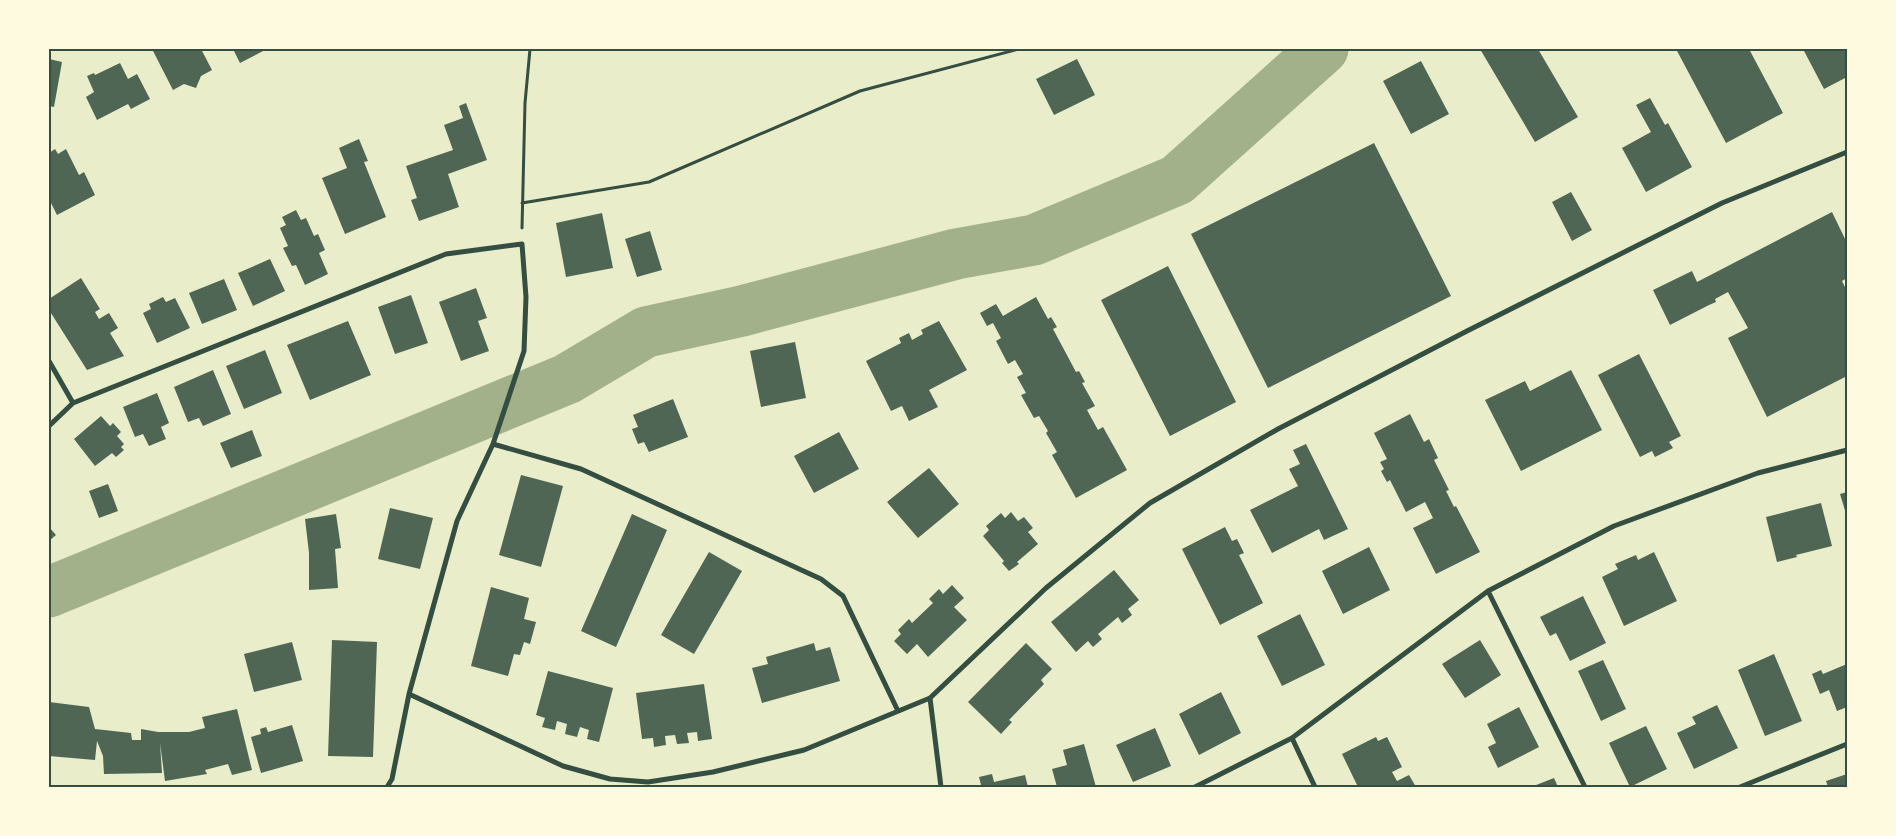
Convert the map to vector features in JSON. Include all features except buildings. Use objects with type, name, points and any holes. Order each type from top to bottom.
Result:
[{"type":"street","points":[[409,694],[563,766],[610,779],[648,782],[713,772],[804,750],[930,698],[1046,588],[1150,503],[1278,429],[1467,331],[1722,203],[1847,152]]},
{"type":"street","points":[[49,426],[74,403],[446,254],[522,244],[526,298],[524,351],[494,444],[457,520],[409,694],[392,779],[387,787]]},
{"type":"street","points":[[49,361],[74,403]]},
{"type":"street","points":[[494,444],[581,469],[821,579],[843,596],[898,711]]},
{"type":"street","points":[[1195,787],[1292,738],[1488,591],[1614,526],[1758,473],[1847,450]]},
{"type":"street","points":[[1488,591],[1586,787]]},
{"type":"street","points":[[930,698],[941,787]]},
{"type":"street","points":[[1292,738],[1315,787]]},
{"type":"street","points":[[1740,787],[1847,744]]},
{"type":"path","points":[[522,244],[525,103],[530,49]]},
{"type":"path","points":[[522,203],[649,182],[860,91],[1019,49]]},
{"type":"waterway","points":[[49,592],[567,379],[646,332],[742,311],[956,254],[1034,240],[1177,180],[1323,49]]}]
